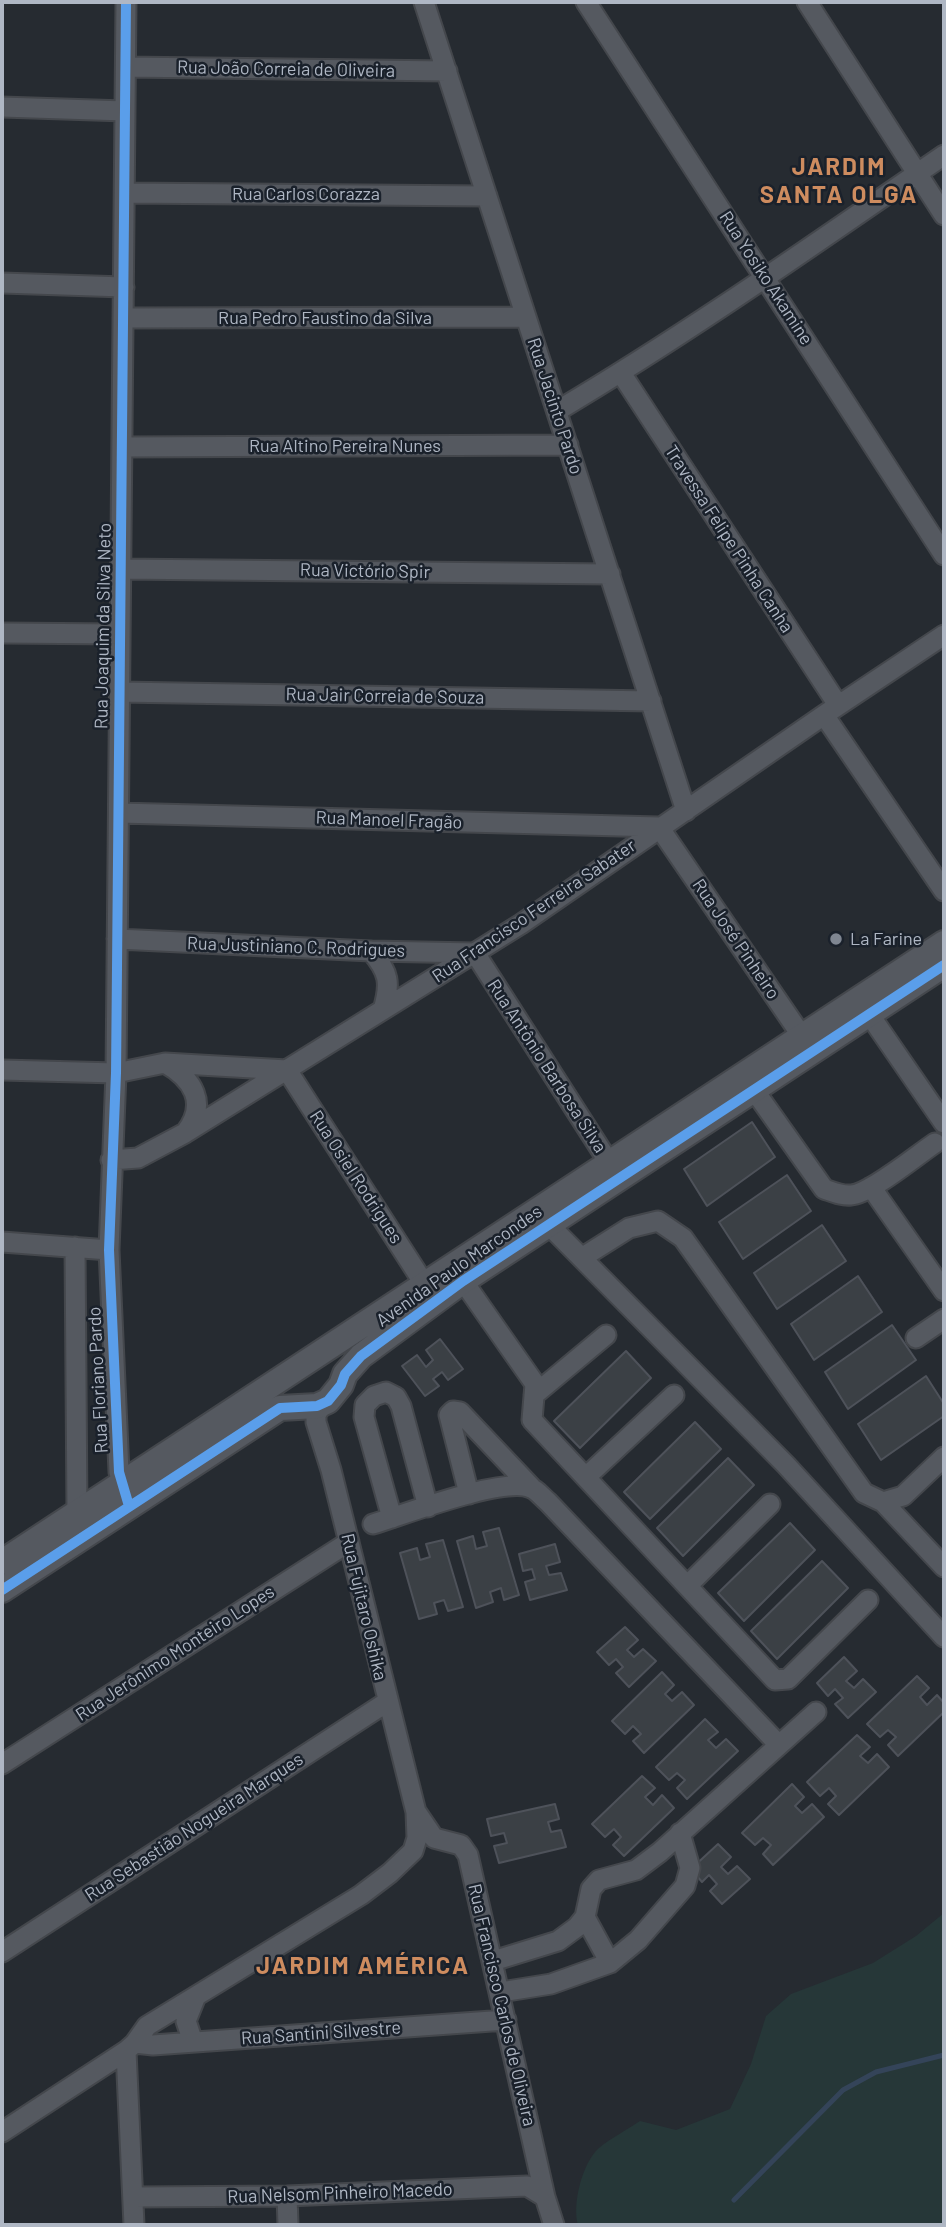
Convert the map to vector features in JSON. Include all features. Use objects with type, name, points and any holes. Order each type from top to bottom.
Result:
[{"type":"street","name":"Rua Joaquim da Silva Neto","points":[[109,1250],[116,1073],[126,2]]},
{"type":"street","name":"Rua Jacinto Pardo","points":[[424,2],[686,811]]},
{"type":"street","name":"Rua Yosiko Akamine","points":[[586,2],[944,555]]},
{"type":"street","points":[[807,2],[944,215]]},
{"type":"street","name":"Rua João Correia de Oliveira","points":[[126,67],[447,71]]},
{"type":"street","points":[[2,107],[125,111]]},
{"type":"street","points":[[557,411],[767,279],[944,155]]},
{"type":"street","name":"Rua Carlos Corazza","points":[[125,193],[487,196]]},
{"type":"street","points":[[2,284],[124,288]]},
{"type":"street","name":"Rua Pedro Faustino da Silva","points":[[123,318],[526,317]]},
{"type":"street","name":"Travessa Felipe Pinha Canha","points":[[621,373],[831,710]]},
{"type":"street","name":"Rua Altino Pereira Nunes","points":[[122,447],[568,445]]},
{"type":"street","name":"Rua Victório Spir","points":[[121,569],[610,574]]},
{"type":"street","points":[[2,633],[120,634]]},
{"type":"street","name":"Rua Francisco Ferreira Sabater","points":[[111,1160],[138,1158],[185,1133],[475,953],[944,635]]},
{"type":"street","name":"Rua Jair Correia de Souza","points":[[120,692],[651,701]]},
{"type":"street","points":[[831,710],[944,891]]},
{"type":"street","name":"Rua Manoel Fragão","points":[[118,813],[659,827]]},
{"type":"street","name":"Rua José Pinheiro","points":[[659,827],[807,1044]]},
{"type":"street","name":"Rua Justiniano C. Rodrigues","points":[[117,939],[475,953]]},
{"type":"street","name":"Avenida Paulo Marcondes","points":[[126,1495],[280,1408],[314,1406],[341,1385],[345,1374],[361,1356],[463,1281],[548,1224],[615,1171],[807,1044],[944,943]]},
{"type":"street","points":[[371,951],[382,964],[387,978],[389,991],[383,1010]]},
{"type":"street","name":"Rua Antônio Barbosa Silva","points":[[475,953],[615,1171]]},
{"type":"street","name":"Avenida Paulo Marcondes","points":[[2,1590],[82,1524],[126,1495],[308,1361],[425,1285],[754,1090],[807,1044],[870,1014],[944,965]]},
{"type":"street","points":[[870,1014],[944,1123]]},
{"type":"street","points":[[165,1063],[182,1073],[191,1084],[196,1100],[196,1114],[185,1133]]},
{"type":"street","points":[[2,1070],[116,1073],[165,1063],[286,1070]]},
{"type":"street","name":"Rua Osiel Rodrigues","points":[[286,1070],[425,1285]]},
{"type":"street","points":[[754,1090],[824,1189],[841,1195],[854,1195],[871,1187],[935,1143]]},
{"type":"street","points":[[871,1187],[944,1291]]},
{"type":"street","points":[[583,1258],[629,1228],[658,1221],[682,1238],[864,1493],[883,1502],[944,1567]]},
{"type":"street","points":[[548,1224],[786,1465],[944,1637]]},
{"type":"street","points":[[2,1242],[109,1250]]},
{"type":"street","name":"Rua Floriano Pardo","points":[[75,1247],[82,1524]]},
{"type":"street","name":"Rua Floriano Pardo","points":[[109,1250],[120,1472],[126,1495]]},
{"type":"street","points":[[463,1281],[534,1384],[532,1420],[775,1680],[788,1679],[869,1600]]},
{"type":"street","points":[[916,1338],[944,1319]]},
{"type":"street","points":[[534,1395],[606,1335]]},
{"type":"street","points":[[314,1406],[295,1401],[288,1389],[291,1377],[308,1361],[331,1354],[343,1367],[345,1374]]},
{"type":"street","points":[[428,1507],[401,1406],[396,1397],[386,1392],[374,1396],[365,1405],[365,1417],[382,1521],[505,1486],[531,1487]]},
{"type":"street","points":[[586,1477],[674,1395]]},
{"type":"street","name":"Rua Fujitaro Oshika","points":[[314,1406],[416,1812]]},
{"type":"street","points":[[470,1494],[449,1415],[453,1411],[460,1412],[548,1502],[779,1745]]},
{"type":"street","points":[[883,1502],[903,1496],[944,1457]]},
{"type":"street","points":[[688,1585],[770,1503]]},
{"type":"street","name":"Avenida Paulo Marcondes","points":[[2,1562],[82,1524]]},
{"type":"street","name":"Rua Jerônimo Monteiro Lopes","points":[[2,1764],[349,1542]]},
{"type":"street","name":"Rua Sebastião Nogueira Marques","points":[[2,1952],[387,1702]]},
{"type":"street","points":[[493,1961],[558,1941],[578,1927],[585,1917],[591,1889],[599,1880],[636,1870],[816,1712]]},
{"type":"street","points":[[2,2132],[130,2047],[147,2026],[361,1895],[408,1857],[415,1846],[416,1812]]},
{"type":"street","name":"Rua Francisco Carlos de Oliveira","points":[[416,1812],[434,1838],[461,1845],[465,1850],[493,1961],[545,2197],[554,2225]]},
{"type":"street","points":[[500,1992],[551,1984],[610,1963],[638,1940],[685,1886],[690,1868],[680,1833]]},
{"type":"street","points":[[585,1917],[610,1963]]},
{"type":"street","points":[[193,2042],[186,2021],[197,1995]]},
{"type":"street","name":"Rua Santini Silvestre","points":[[130,2047],[506,2020]]},
{"type":"street","points":[[130,2047],[134,2225]]},
{"type":"street","name":"Rua Nelsom Pinheiro Macedo","points":[[133,2197],[288,2196],[527,2186],[545,2197]]},
{"type":"street","points":[[288,2196],[288,2225]]},
{"type":"shaded area","points":[[944,1913],[944,2225],[578,2225],[576,2207],[583,2174],[599,2148],[640,2121],[676,2130],[730,2109],[751,2064],[766,2016],[791,1994],[873,1963],[916,1936]]},
{"type":"building","points":[[752,1122],[775,1157],[707,1206],[684,1169]]},
{"type":"building","points":[[787,1175],[811,1211],[743,1259],[719,1222]]},
{"type":"building","points":[[822,1225],[846,1261],[777,1309],[754,1273]]},
{"type":"building","points":[[858,1276],[882,1312],[814,1360],[791,1324]]},
{"type":"building","points":[[892,1325],[916,1360],[848,1409],[825,1372]]},
{"type":"building","points":[[440,1339],[463,1369],[448,1380],[442,1372],[433,1379],[439,1386],[425,1396],[402,1366],[417,1355],[426,1367],[433,1360],[426,1350]]},
{"type":"building","points":[[626,1351],[651,1378],[580,1448],[554,1421]]},
{"type":"building","points":[[926,1376],[944,1404],[944,1416],[881,1460],[858,1424]]},
{"type":"building","points":[[695,1422],[721,1449],[650,1519],[624,1492]]},
{"type":"building","points":[[728,1458],[754,1485],[683,1556],[657,1528]]},
{"type":"building","points":[[790,1523],[815,1550],[744,1621],[718,1593]]},
{"type":"building","points":[[499,1528],[519,1595],[504,1600],[501,1588],[490,1592],[493,1602],[476,1608],[457,1541],[473,1536],[476,1549],[487,1546],[483,1532]]},
{"type":"building","points":[[443,1540],[463,1607],[448,1611],[444,1600],[434,1603],[437,1614],[419,1619],[400,1553],[417,1548],[420,1560],[430,1557],[426,1544]]},
{"type":"building","points":[[555,1544],[560,1562],[546,1566],[549,1575],[561,1573],[567,1590],[530,1600],[525,1582],[535,1579],[532,1569],[523,1571],[519,1554]]},
{"type":"building","points":[[822,1561],[848,1588],[777,1659],[751,1631]]},
{"type":"building","points":[[625,1627],[638,1640],[627,1650],[634,1657],[643,1649],[656,1661],[629,1687],[616,1673],[623,1667],[616,1659],[609,1665],[597,1652]]},
{"type":"building","points":[[844,1657],[857,1671],[846,1681],[854,1688],[863,1679],[876,1692],[848,1718],[835,1704],[843,1698],[835,1689],[828,1696],[817,1683]]},
{"type":"building","points":[[662,1672],[674,1685],[665,1694],[672,1701],[682,1692],[694,1705],[644,1753],[633,1741],[641,1734],[633,1726],[625,1734],[612,1721]]},
{"type":"building","points":[[917,1676],[929,1688],[920,1697],[927,1705],[937,1695],[944,1703],[944,1712],[898,1756],[888,1745],[896,1737],[888,1730],[880,1737],[867,1724]]},
{"type":"building","points":[[705,1719],[718,1732],[708,1740],[716,1748],[726,1739],[738,1751],[687,1799],[677,1788],[685,1780],[677,1773],[669,1780],[656,1767]]},
{"type":"building","points":[[857,1735],[870,1747],[860,1756],[868,1763],[877,1754],[889,1767],[839,1815],[828,1804],[836,1796],[829,1788],[820,1796],[807,1782]]},
{"type":"building","points":[[642,1776],[655,1788],[645,1797],[653,1805],[662,1795],[674,1808],[624,1856],[613,1845],[621,1837],[614,1829],[605,1837],[592,1824]]},
{"type":"building","points":[[792,1784],[804,1797],[795,1806],[802,1813],[812,1804],[824,1817],[773,1865],[763,1854],[771,1845],[763,1838],[755,1845],[742,1833]]},
{"type":"building","points":[[555,1804],[559,1819],[548,1822],[551,1832],[561,1830],[566,1847],[499,1863],[494,1846],[507,1843],[504,1833],[491,1836],[487,1819]]},
{"type":"building","points":[[718,1844],[731,1857],[721,1867],[728,1874],[737,1866],[750,1879],[722,1904],[710,1891],[717,1884],[709,1875],[702,1882],[691,1869]]},
{"type":"waterway","points":[[734,2200],[843,2090],[876,2072],[944,2055]]},
{"type":"cycle path","points":[[126,2],[116,1073],[109,1250],[119,1472],[129,1506]]},
{"type":"cycle path","points":[[2,1590],[280,1408],[317,1406],[328,1401],[341,1385],[345,1374],[361,1356],[463,1281],[944,965]]},
{"type":"place","name":"La Farine","points":[[836,939]]},
{"type":"district","name":"JARDIM SANTA OLGA","points":[[839,181]]},
{"type":"district","name":"JARDIM AMÉRICA","points":[[363,1966]]}]
